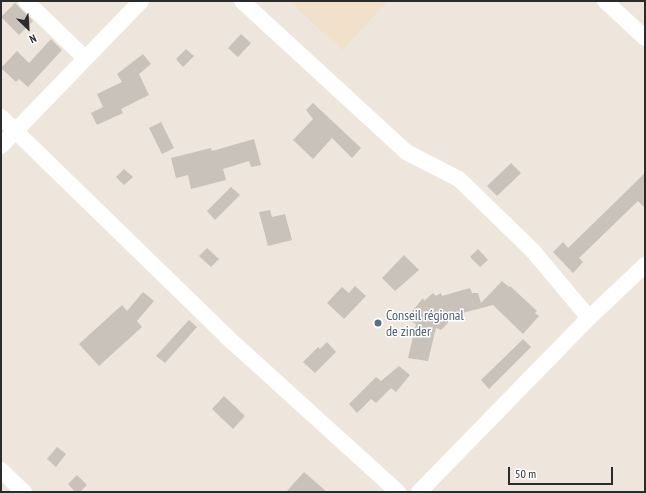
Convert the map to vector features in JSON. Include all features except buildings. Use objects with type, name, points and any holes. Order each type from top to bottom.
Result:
[{"type":"street","points":[[1,146],[84,58],[141,1]]},
{"type":"street","points":[[242,1],[406,152],[459,179],[533,251],[589,318]]},
{"type":"street","points":[[605,1],[645,38]]},
{"type":"street","points":[[32,3],[84,58]]},
{"type":"street","points":[[1,117],[227,337],[398,492]]},
{"type":"street","points":[[419,492],[589,318],[645,265]]},
{"type":"street","points":[[1,470],[24,492]]},
{"type":"shaded area","points":[[289,1],[388,1],[342,50]]},
{"type":"place","name":"Conseil régional de zinder","points":[[378,323]]}]
